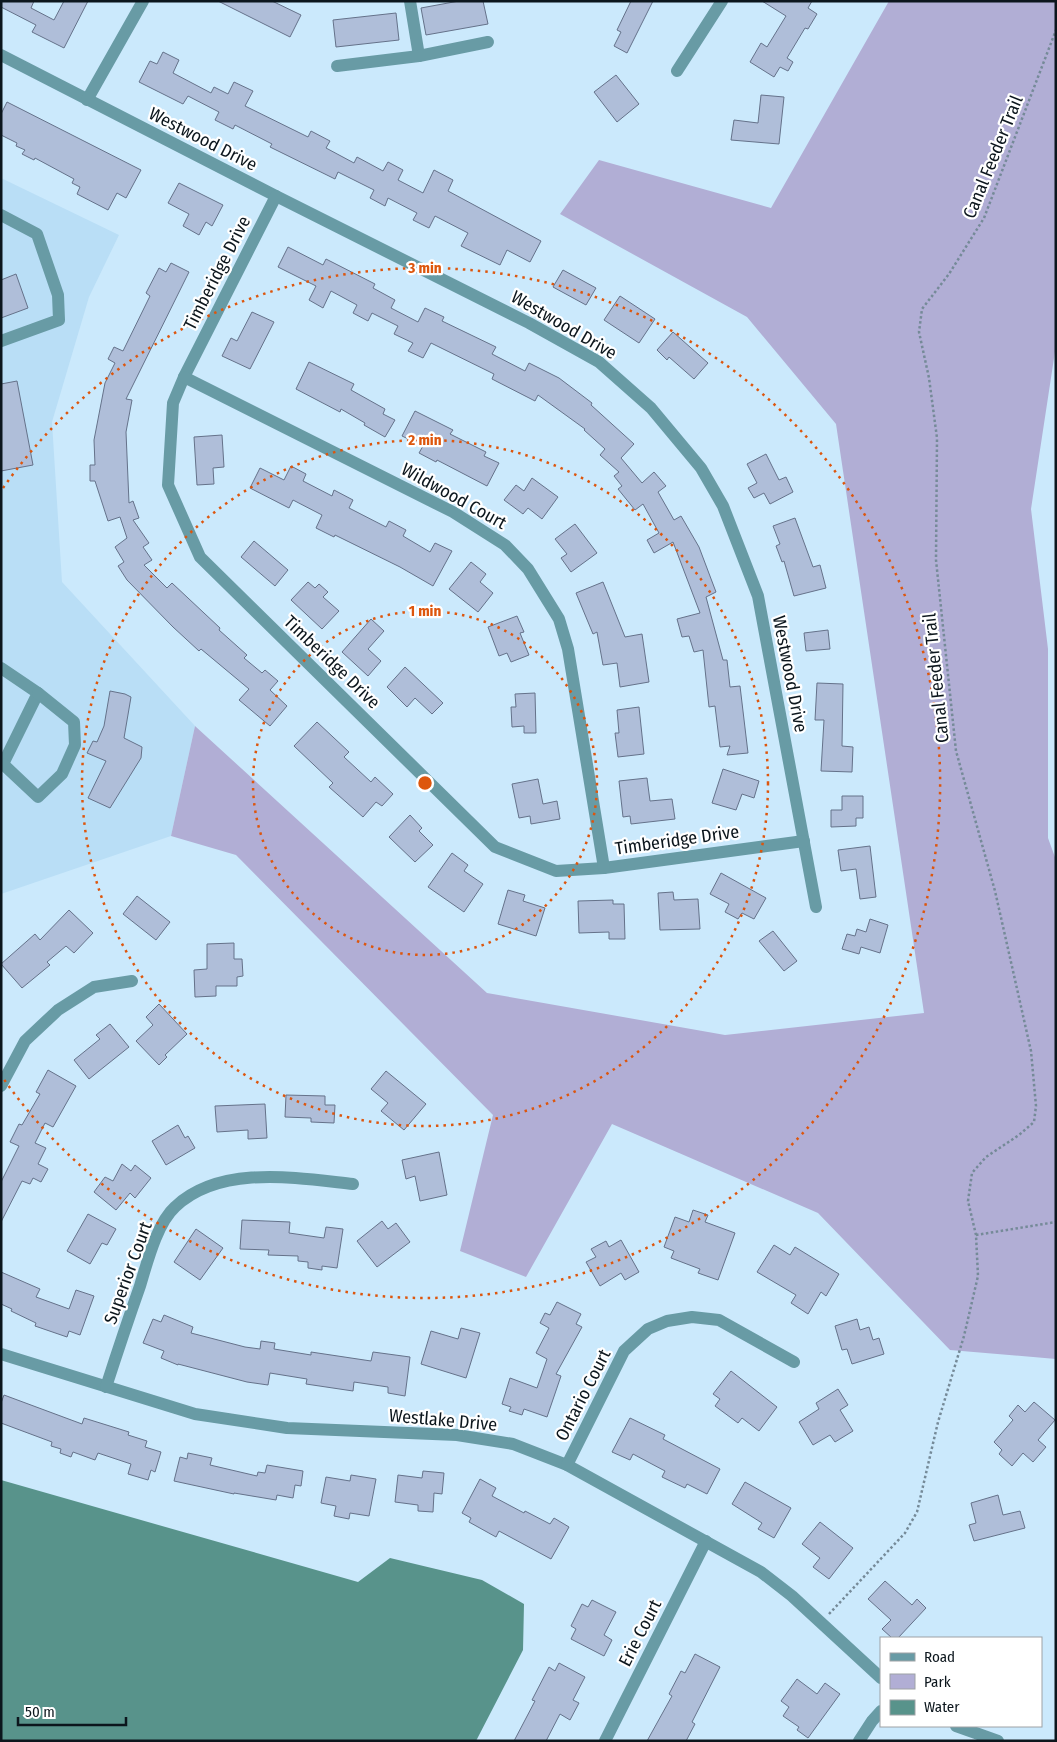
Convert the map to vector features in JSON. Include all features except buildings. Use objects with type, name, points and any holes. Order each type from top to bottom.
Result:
[{"type":"street","points":[[87,100],[142,1]]},
{"type":"street","points":[[410,1],[419,56]]},
{"type":"street","points":[[677,71],[722,1]]},
{"type":"street","points":[[337,66],[419,56],[488,42]]},
{"type":"street","name":"Westwood Drive","points":[[1,55],[530,323],[599,362],[651,408],[701,468],[723,506],[758,596],[816,906]]},
{"type":"street","name":"Timberidge Drive","points":[[276,196],[184,377],[173,403],[168,485],[200,558],[495,847],[556,871],[604,868],[804,841]]},
{"type":"street","points":[[1,215],[37,234],[58,296],[58,320],[1,340]]},
{"type":"street","name":"Wildwood Court","points":[[184,377],[453,512],[505,545],[528,570],[559,619],[568,649],[604,868]]},
{"type":"street","points":[[1,668],[38,693],[74,722],[75,745],[62,774],[38,797],[2,763],[38,693]]},
{"type":"street","points":[[1,1086],[25,1041],[58,1010],[94,987],[132,982]]},
{"type":"street","name":"Superior Court","points":[[106,1387],[158,1233],[173,1208],[195,1192],[230,1180],[284,1176],[353,1184]]},
{"type":"street","name":"Ontario Court","points":[[567,1465],[624,1351],[648,1330],[667,1321],[692,1317],[719,1320],[794,1362]]},
{"type":"street","name":"Westlake Drive","points":[[1,1354],[195,1414],[287,1428],[457,1435],[513,1444],[567,1465],[761,1572],[792,1596],[880,1677]]},
{"type":"street","name":"Erie Court","points":[[605,1741],[706,1541]]},
{"type":"street","points":[[859,1741],[880,1712]]},
{"type":"street","points":[[959,1727],[998,1741]]},
{"type":"path","name":"Canal Feeder Trail","points":[[821,1623],[906,1533],[916,1512],[938,1422],[964,1336],[978,1276],[976,1236],[968,1201],[972,1172],[986,1157],[1019,1135],[1034,1122],[1036,1106],[1030,1051],[995,891],[956,751],[936,560],[936,438],[929,378],[919,332],[922,310],[949,274],[984,218],[1056,30]]},
{"type":"path","points":[[976,1236],[1056,1222]]},
{"type":"shaded area","points":[[1,178],[119,235],[89,297],[52,422],[62,582],[195,726],[171,836],[1,894]]},
{"type":"green space","points":[[889,1],[1056,1],[1056,345],[1031,509],[1048,649],[1048,838],[1056,860],[1056,1359],[950,1350],[818,1213],[612,1124],[526,1277],[460,1251],[493,1115],[236,855],[171,836],[195,726],[487,993],[725,1035],[924,1013],[836,424],[747,317],[560,214],[599,160],[771,208]]},
{"type":"water","points":[[1,1480],[358,1582],[390,1558],[482,1580],[524,1604],[523,1650],[476,1741],[1,1741]]}]
